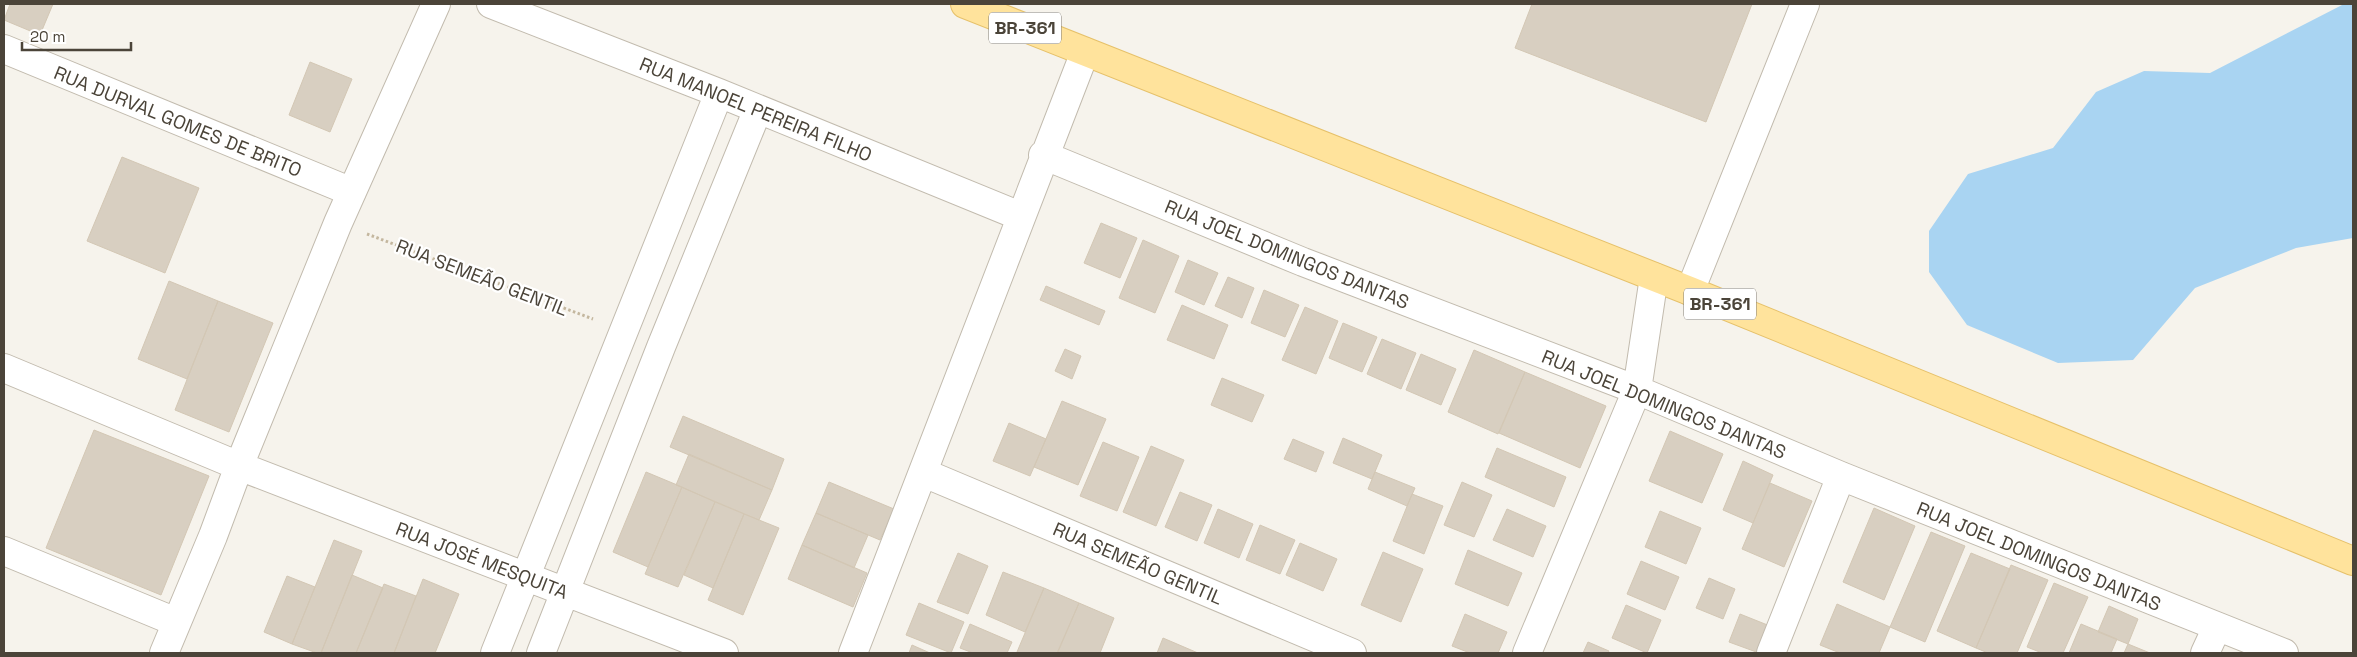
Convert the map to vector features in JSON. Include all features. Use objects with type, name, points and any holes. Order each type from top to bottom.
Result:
[{"type":"main road","name":"BR-361","points":[[965,4],[1690,291],[2353,561]]},
{"type":"street","points":[[164,653],[214,536],[239,466],[338,223],[436,4]]},
{"type":"street","name":"RUA MANOEL PEREIRA FILHO","points":[[491,4],[758,108],[1020,216]]},
{"type":"street","points":[[1690,291],[1805,4]]},
{"type":"street","name":"RUA DURVAL GOMES DE BRITO","points":[[4,49],[352,192]]},
{"type":"street","points":[[853,653],[924,473],[1020,216],[1085,52]]},
{"type":"street","points":[[495,653],[719,93]]},
{"type":"street","points":[[542,653],[567,593],[661,346],[758,108]]},
{"type":"street","name":"RUA JOEL DOMINGOS DANTAS","points":[[1044,155],[1303,262],[1638,390],[1841,476],[2284,653]]},
{"type":"street","points":[[1527,653],[1638,390],[1654,277]]},
{"type":"street","name":"RUA JOSÉ MESQUITA","points":[[4,368],[239,466],[724,653]]},
{"type":"street","name":"RUA SEMEÃO GENTIL","points":[[924,473],[1352,653]]},
{"type":"street","points":[[1771,653],[1841,476]]},
{"type":"street","points":[[4,551],[176,622]]},
{"type":"street","points":[[2205,653],[2216,627]]},
{"type":"path","name":"RUA SEMEÃO GENTIL","points":[[338,223],[625,332]]},
{"type":"water","points":[[2344,4],[2353,4],[2353,238],[2296,248],[2195,288],[2133,360],[2058,363],[1967,325],[1929,272],[1929,231],[1968,174],[2053,148],[2096,92],[2144,71],[2210,73]]},
{"type":"building","points":[[10,4],[53,4],[40,35],[4,20]]},
{"type":"building","points":[[1532,4],[1752,4],[1706,122],[1515,48]]},
{"type":"building","points":[[310,62],[352,79],[330,132],[289,115]]},
{"type":"building","points":[[122,157],[199,188],[165,273],[87,241]]},
{"type":"building","points":[[1101,223],[1137,238],[1120,278],[1084,263]]},
{"type":"building","points":[[1143,240],[1179,256],[1155,313],[1119,298]]},
{"type":"building","points":[[1188,260],[1218,273],[1204,305],[1175,292]]},
{"type":"building","points":[[1228,277],[1254,288],[1242,318],[1215,306]]},
{"type":"building","points":[[169,281],[218,301],[187,379],[138,359]]},
{"type":"building","points":[[1046,286],[1105,311],[1099,325],[1040,300]]},
{"type":"building","points":[[1264,290],[1299,305],[1285,337],[1251,323]]},
{"type":"building","points":[[218,301],[273,323],[229,432],[175,410]]},
{"type":"building","points":[[1182,305],[1228,325],[1214,359],[1167,340]]},
{"type":"building","points":[[1305,307],[1338,321],[1316,374],[1282,360]]},
{"type":"building","points":[[1343,323],[1377,337],[1362,372],[1329,358]]},
{"type":"building","points":[[1382,339],[1416,353],[1401,389],[1367,374]]},
{"type":"building","points":[[1065,349],[1081,356],[1072,379],[1055,371]]},
{"type":"building","points":[[1474,350],[1525,372],[1498,434],[1448,412]]},
{"type":"building","points":[[1421,354],[1456,369],[1441,405],[1406,390]]},
{"type":"building","points":[[1525,372],[1606,406],[1580,468],[1499,433]]},
{"type":"building","points":[[1222,378],[1264,395],[1252,422],[1211,405]]},
{"type":"building","points":[[1062,401],[1106,419],[1078,485],[1034,467]]},
{"type":"building","points":[[683,416],[784,459],[772,490],[670,447]]},
{"type":"building","points":[[1009,423],[1046,439],[1030,476],[993,461]]},
{"type":"building","points":[[94,430],[209,476],[161,595],[46,548]]},
{"type":"building","points":[[1670,431],[1723,454],[1702,503],[1649,481]]},
{"type":"building","points":[[1343,438],[1382,455],[1372,479],[1333,463]]},
{"type":"building","points":[[1293,439],[1324,452],[1316,472],[1284,459]]},
{"type":"building","points":[[1103,442],[1139,457],[1117,511],[1080,496]]},
{"type":"building","points":[[1151,446],[1184,460],[1156,526],[1123,512]]},
{"type":"building","points":[[1497,448],[1566,477],[1554,507],[1485,477]]},
{"type":"building","points":[[689,454],[772,490],[759,520],[676,485]]},
{"type":"building","points":[[1743,461],[1773,475],[1753,523],[1723,510]]},
{"type":"building","points":[[646,472],[682,487],[648,567],[613,552]]},
{"type":"building","points":[[1375,472],[1415,488],[1407,506],[1368,489]]},
{"type":"building","points":[[829,482],[894,509],[880,540],[816,513]]},
{"type":"building","points":[[1462,482],[1492,495],[1474,537],[1444,525]]},
{"type":"building","points":[[1770,483],[1812,501],[1784,567],[1742,549]]},
{"type":"building","points":[[682,487],[715,502],[678,587],[645,574]]},
{"type":"building","points":[[1180,492],[1212,505],[1197,541],[1165,527]]},
{"type":"building","points":[[1412,494],[1443,506],[1424,554],[1393,541]]},
{"type":"building","points":[[715,502],[744,514],[713,588],[684,575]]},
{"type":"building","points":[[1874,508],[1915,526],[1884,600],[1843,582]]},
{"type":"building","points":[[1218,509],[1253,524],[1239,558],[1204,543]]},
{"type":"building","points":[[1507,509],[1546,526],[1533,557],[1493,540]]},
{"type":"building","points":[[1660,511],[1701,528],[1686,564],[1645,547]]},
{"type":"building","points":[[816,513],[868,535],[854,568],[802,545]]},
{"type":"building","points":[[744,514],[779,528],[743,615],[708,600]]},
{"type":"building","points":[[1260,525],[1295,540],[1280,574],[1246,560]]},
{"type":"building","points":[[1931,532],[1965,546],[1925,642],[1890,627]]},
{"type":"building","points":[[334,540],[362,551],[321,653],[317,653],[292,644]]},
{"type":"building","points":[[1300,543],[1337,559],[1323,591],[1286,575]]},
{"type":"building","points":[[802,545],[867,573],[853,607],[788,579]]},
{"type":"building","points":[[1468,550],[1522,573],[1508,606],[1455,584]]},
{"type":"building","points":[[1383,552],[1423,569],[1401,622],[1361,605]]},
{"type":"building","points":[[958,553],[988,566],[968,614],[937,602]]},
{"type":"building","points":[[1971,553],[2010,569],[1976,648],[1937,631]]},
{"type":"building","points":[[1641,561],[1679,577],[1665,610],[1627,594]]},
{"type":"building","points":[[2011,565],[2048,580],[2017,653],[1988,653],[1976,648]]},
{"type":"building","points":[[1003,572],[1044,588],[1025,632],[986,615]]},
{"type":"building","points":[[352,575],[383,588],[356,653],[321,653]]},
{"type":"building","points":[[287,576],[315,587],[292,644],[264,632]]},
{"type":"building","points":[[1709,578],[1735,589],[1723,619],[1696,608]]},
{"type":"building","points":[[423,579],[459,594],[435,653],[394,653]]},
{"type":"building","points":[[2054,583],[2088,597],[2063,653],[2042,653],[2027,647]]},
{"type":"building","points":[[384,584],[416,596],[394,653],[356,653]]},
{"type":"building","points":[[1044,588],[1079,603],[1057,653],[1017,652]]},
{"type":"building","points":[[919,603],[964,622],[951,653],[906,635]]},
{"type":"building","points":[[1079,603],[1114,618],[1100,653],[1058,652]]},
{"type":"building","points":[[1837,604],[1890,627],[1879,653],[1840,653],[1820,645]]},
{"type":"building","points":[[1626,605],[1661,620],[1647,653],[1612,638]]},
{"type":"building","points":[[2109,606],[2138,619],[2128,644],[2098,632]]},
{"type":"building","points":[[1465,614],[1507,632],[1498,653],[1470,653],[1452,646]]},
{"type":"building","points":[[1740,614],[1770,626],[1759,653],[1729,642]]},
{"type":"building","points":[[970,624],[1012,642],[1007,653],[973,653],[960,648]]},
{"type":"building","points":[[2081,624],[2117,639],[2111,653],[2069,653]]},
{"type":"building","points":[[1163,638],[1198,653],[1157,653]]},
{"type":"building","points":[[1588,642],[1609,651],[1608,653],[1583,653]]},
{"type":"building","points":[[2128,644],[2150,653],[2124,653]]},
{"type":"building","points":[[912,645],[930,653],[909,653]]}]
